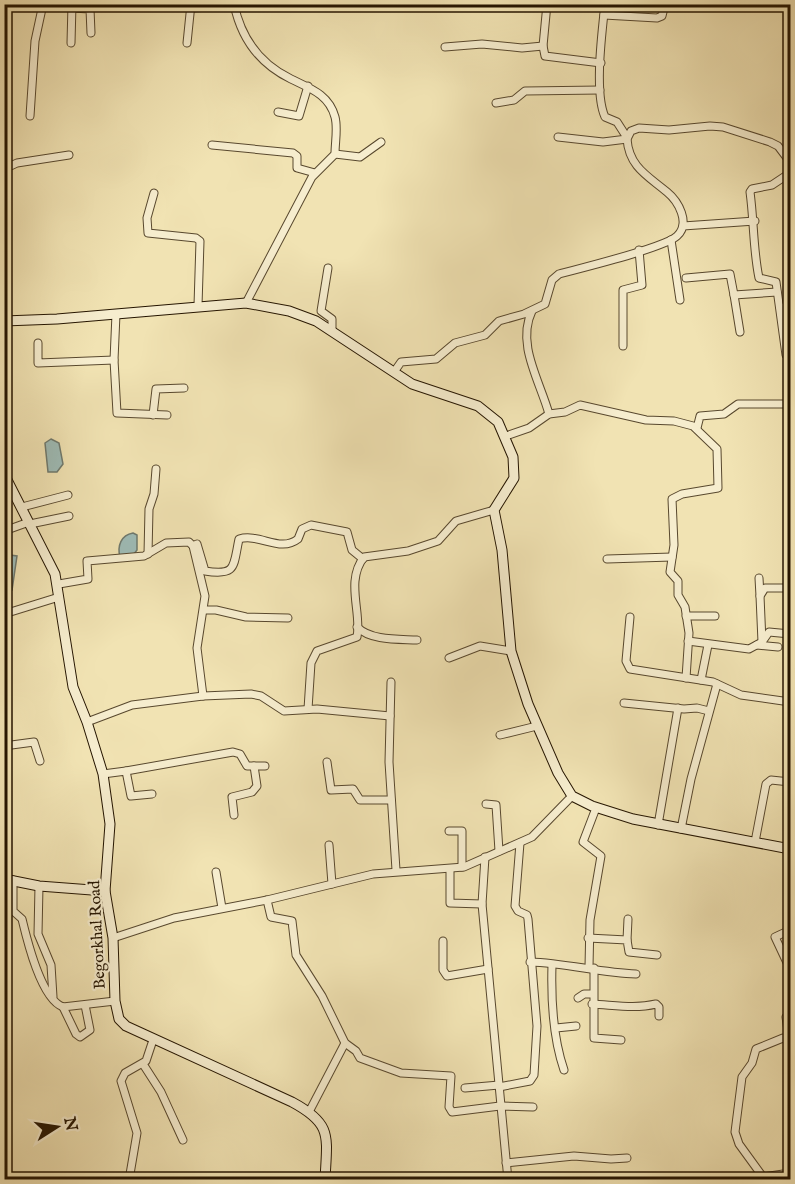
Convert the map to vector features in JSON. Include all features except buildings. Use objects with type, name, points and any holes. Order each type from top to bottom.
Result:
[{"type":"street","points":[[30,116],[35,41],[43,4]]},
{"type":"street","points":[[548,4],[544,53],[548,57],[563,56],[601,63]]},
{"type":"street","points":[[605,4],[600,90],[605,117],[617,122],[626,138],[629,153],[637,168],[677,202],[683,226]]},
{"type":"street","points":[[604,15],[657,18],[662,16],[665,4]]},
{"type":"street","points":[[187,43],[191,6],[234,5],[249,44],[259,57],[290,79],[319,92],[335,116],[334,154],[315,173],[246,303]]},
{"type":"street","points":[[70,43],[72,6],[85,6],[92,11],[91,33]]},
{"type":"street","points":[[445,47],[482,44],[522,48],[543,46]]},
{"type":"street","points":[[278,112],[299,116],[308,86]]},
{"type":"street","points":[[496,103],[514,100],[525,91],[600,90]]},
{"type":"street","points":[[558,137],[603,142],[626,138],[631,131],[639,128],[669,130],[717,126],[771,141],[778,146],[790,162]]},
{"type":"street","points":[[334,154],[360,158],[381,142]]},
{"type":"street","points":[[212,145],[293,153],[297,156],[297,168],[315,173]]},
{"type":"street","points":[[4,169],[17,164],[69,155]]},
{"type":"street","points":[[786,355],[776,282],[759,278],[754,254],[755,221],[750,190],[772,185],[790,173]]},
{"type":"street","points":[[154,194],[147,218],[148,233],[196,238],[200,241],[198,306]]},
{"type":"street","points":[[394,372],[400,362],[436,359],[454,343],[485,335],[499,321],[532,311],[545,304],[554,276],[671,240],[683,226],[755,221]]},
{"type":"street","points":[[671,240],[680,300]]},
{"type":"street","points":[[623,346],[622,292],[624,288],[642,285],[639,250]]},
{"type":"street","points":[[328,268],[321,311],[333,320],[332,331]]},
{"type":"street","points":[[686,278],[730,274],[740,332]]},
{"type":"street","points":[[734,295],[777,292]]},
{"type":"street","points":[[4,321],[246,303],[289,311],[316,321],[420,387],[478,406],[498,422],[506,436],[513,458],[514,478],[494,510],[452,524],[438,541],[408,551],[371,555],[358,564],[354,593],[357,638],[317,651],[311,663],[308,709]]},
{"type":"street","points":[[780,307],[790,308]]},
{"type":"street","points":[[532,311],[526,324],[527,350],[549,414]]},
{"type":"street","points":[[116,314],[114,360],[117,413],[166,415]]},
{"type":"street","points":[[38,343],[38,363],[114,360]]},
{"type":"street","points":[[153,415],[156,389],[184,388]]},
{"type":"street","points":[[697,428],[700,416],[724,414],[738,404],[790,405]]},
{"type":"street","points":[[506,436],[529,428],[549,414],[565,412],[580,405],[646,420],[674,421],[697,428],[703,438],[718,451],[718,486],[715,490],[674,497],[670,574],[678,580],[679,597],[686,616],[688,641],[686,678]]},
{"type":"street","points":[[148,554],[148,509],[154,494],[156,470]]},
{"type":"street","name":"Begorkhal Road","points":[[4,474],[58,584],[70,675],[103,774],[110,824],[105,891],[113,938],[115,1000],[122,1024],[309,1112]]},
{"type":"street","points":[[22,507],[68,495]]},
{"type":"street","points":[[494,510],[502,550],[511,651],[537,726],[558,773],[572,795],[596,808],[658,825],[790,849]]},
{"type":"street","points":[[4,531],[29,523],[69,516]]},
{"type":"street","points":[[193,546],[197,544],[200,547],[204,571],[226,573],[231,571],[239,539],[252,537],[285,545],[298,539],[302,529],[311,525],[347,532],[352,550],[363,559]]},
{"type":"street","points":[[58,584],[88,579],[87,561],[148,554],[170,542],[189,542],[193,546],[205,596],[197,648],[203,696]]},
{"type":"street","points":[[607,559],[672,557]]},
{"type":"street","points":[[759,578],[759,644]]},
{"type":"street","points":[[760,596],[765,588],[790,587]]},
{"type":"street","points":[[4,614],[59,597]]},
{"type":"street","points":[[204,610],[216,610],[246,617],[288,618]]},
{"type":"street","points":[[686,616],[715,616]]},
{"type":"street","points":[[630,617],[627,667],[701,680],[717,684],[741,695],[790,702]]},
{"type":"street","points":[[357,627],[363,633],[384,638],[417,640]]},
{"type":"street","points":[[688,641],[746,649],[759,644],[769,632],[790,634]]},
{"type":"street","points":[[759,644],[778,647]]},
{"type":"street","points":[[701,680],[708,645]]},
{"type":"street","points":[[449,658],[480,646],[511,651]]},
{"type":"street","points":[[391,682],[391,800],[396,870]]},
{"type":"street","points":[[681,830],[717,684]]},
{"type":"street","points":[[87,722],[119,708],[203,696],[256,694],[281,711],[308,709],[390,716]]},
{"type":"street","points":[[624,703],[710,711]]},
{"type":"street","points":[[658,825],[678,708]]},
{"type":"street","points":[[500,735],[537,726]]},
{"type":"street","points":[[4,746],[34,742],[40,761]]},
{"type":"street","points":[[103,774],[233,752],[240,754],[247,766],[265,766]]},
{"type":"street","points":[[327,762],[331,790],[353,789],[360,800],[391,800]]},
{"type":"street","points":[[234,815],[232,797],[252,792],[258,786],[254,766]]},
{"type":"street","points":[[126,771],[130,796],[152,794]]},
{"type":"street","points":[[755,842],[766,784],[771,780],[790,782]]},
{"type":"street","points":[[113,938],[174,918],[267,900],[396,870],[462,867],[520,843],[537,833],[572,795]]},
{"type":"street","points":[[486,804],[496,805],[499,851]]},
{"type":"street","points":[[596,808],[583,842],[601,856],[588,938],[594,1038],[621,1040]]},
{"type":"street","points":[[449,831],[462,831],[462,867]]},
{"type":"street","points":[[465,1088],[530,1081],[534,1075],[537,1026],[528,919],[527,915],[518,911],[515,906],[520,843]]},
{"type":"street","points":[[328,845],[332,884]]},
{"type":"street","points":[[485,857],[482,904],[508,1179]]},
{"type":"street","points":[[450,869],[450,903],[482,904]]},
{"type":"street","points":[[216,872],[222,908]]},
{"type":"street","points":[[86,1005],[90,1030],[80,1037],[76,1034],[63,1008],[53,998],[26,943],[22,919],[13,911],[9,879],[39,886],[105,891]]},
{"type":"street","points":[[39,886],[38,934],[51,965],[53,998]]},
{"type":"street","points":[[267,900],[271,917],[292,921],[296,956],[322,996],[345,1043],[356,1051],[360,1058],[390,1071],[451,1076],[449,1107],[452,1112],[500,1106],[533,1107]]},
{"type":"street","points":[[628,919],[629,952],[657,955]]},
{"type":"street","points":[[790,930],[775,937],[790,969]]},
{"type":"street","points":[[588,938],[627,940]]},
{"type":"street","points":[[442,941],[443,969],[447,975],[488,969]]},
{"type":"street","points":[[531,962],[591,968],[609,973],[636,974]]},
{"type":"street","points":[[552,965],[551,991],[564,1070]]},
{"type":"street","points":[[578,998],[584,994],[592,994]]},
{"type":"street","points":[[63,1008],[115,1000]]},
{"type":"street","points":[[592,1004],[629,1005],[635,1008],[656,1004],[659,1006],[659,1016]]},
{"type":"street","points":[[790,1012],[786,1017],[790,1040],[783,1038],[758,1047],[741,1082],[735,1121],[736,1139],[763,1179],[790,1173]]},
{"type":"street","points":[[556,1028],[576,1026]]},
{"type":"street","points":[[129,1179],[137,1133],[121,1081],[125,1072],[143,1064],[153,1040]]},
{"type":"street","points":[[325,1179],[325,1130],[319,1119],[309,1112],[345,1043]]},
{"type":"street","points":[[143,1064],[162,1092],[183,1140]]},
{"type":"street","points":[[506,1163],[574,1156],[611,1160],[627,1158]]},
{"type":"water","points":[[51,439],[59,443],[63,464],[57,472],[48,472],[45,443]]},
{"type":"water","points":[[133,533],[137,535],[137,550],[134,554],[120,557],[121,542],[125,536]]},
{"type":"water","points":[[10,555],[17,556],[12,590],[5,596],[5,560]]}]
